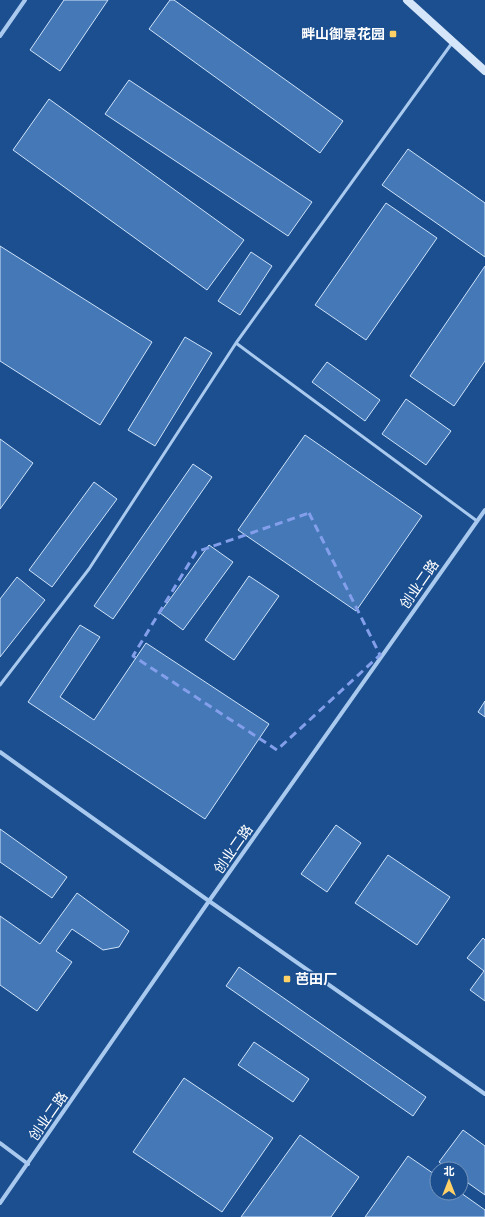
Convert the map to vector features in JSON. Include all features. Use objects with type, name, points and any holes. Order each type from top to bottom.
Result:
[{"type":"main road","points":[[407,0],[485,71]]},
{"type":"street","points":[[0,36],[25,0]]},
{"type":"street","name":"创业二路","points":[[0,1203],[209,901],[485,510]]},
{"type":"street","points":[[0,752],[209,901],[485,1094]]},
{"type":"street","points":[[0,1144],[28,1164]]},
{"type":"lane","points":[[0,685],[89,568],[236,343],[453,42]]},
{"type":"lane","points":[[236,343],[477,521]]},
{"type":"highlighted area","points":[[309,513],[380,655],[277,750],[133,656],[196,552]]},
{"type":"building","points":[[64,0],[108,0],[60,71],[30,50]]},
{"type":"building","points":[[170,0],[174,0],[343,121],[320,153],[149,29]]},
{"type":"building","points":[[129,80],[312,202],[288,236],[105,114]]},
{"type":"building","points":[[49,99],[244,240],[207,290],[13,150]]},
{"type":"building","points":[[408,149],[485,203],[485,257],[382,185]]},
{"type":"building","points":[[386,203],[437,238],[366,340],[315,305]]},
{"type":"building","points":[[0,246],[152,342],[100,425],[0,361]]},
{"type":"building","points":[[251,252],[272,266],[240,315],[218,301]]},
{"type":"building","points":[[485,266],[485,361],[454,406],[410,376]]},
{"type":"building","points":[[185,337],[212,353],[155,446],[128,430]]},
{"type":"building","points":[[327,362],[380,400],[365,421],[312,382]]},
{"type":"building","points":[[406,399],[451,431],[426,465],[382,434]]},
{"type":"building","points":[[305,435],[422,516],[356,611],[238,530]]},
{"type":"building","points":[[0,439],[33,463],[0,509]]},
{"type":"building","points":[[193,464],[212,477],[113,619],[94,606]]},
{"type":"building","points":[[94,482],[117,499],[52,587],[29,570]]},
{"type":"building","points":[[209,545],[233,562],[183,630],[160,613]]},
{"type":"building","points":[[249,576],[279,596],[234,660],[205,640]]},
{"type":"building","points":[[17,577],[45,600],[0,657],[0,599]]},
{"type":"building","points":[[80,625],[100,637],[60,697],[94,720],[146,643],[269,724],[205,819],[28,702]]},
{"type":"building","points":[[485,701],[485,717],[478,712]]},
{"type":"building","points":[[336,825],[361,843],[327,892],[301,874]]},
{"type":"building","points":[[0,829],[67,877],[52,898],[0,862]]},
{"type":"building","points":[[388,855],[450,897],[417,945],[355,903]]},
{"type":"building","points":[[77,893],[129,931],[119,947],[103,950],[72,929],[56,951],[72,962],[37,1011],[0,985],[0,916],[40,944]]},
{"type":"building","points":[[483,938],[485,940],[485,1001],[470,990],[484,971],[467,958]]},
{"type":"building","points":[[239,967],[426,1097],[413,1116],[226,986]]},
{"type":"building","points":[[254,1042],[309,1079],[293,1102],[238,1065]]},
{"type":"building","points":[[184,1078],[273,1138],[222,1212],[133,1152]]},
{"type":"building","points":[[463,1130],[485,1146],[485,1195],[469,1184],[469,1161],[440,1161]]},
{"type":"building","points":[[300,1135],[359,1177],[331,1217],[241,1217]]},
{"type":"building","points":[[408,1156],[429,1170],[429,1201],[469,1201],[469,1199],[485,1210],[485,1217],[365,1217]]},
{"type":"place","name":"畔山御景花园","points":[[393,34]]},
{"type":"place","name":"芭田厂","points":[[287,979]]}]
